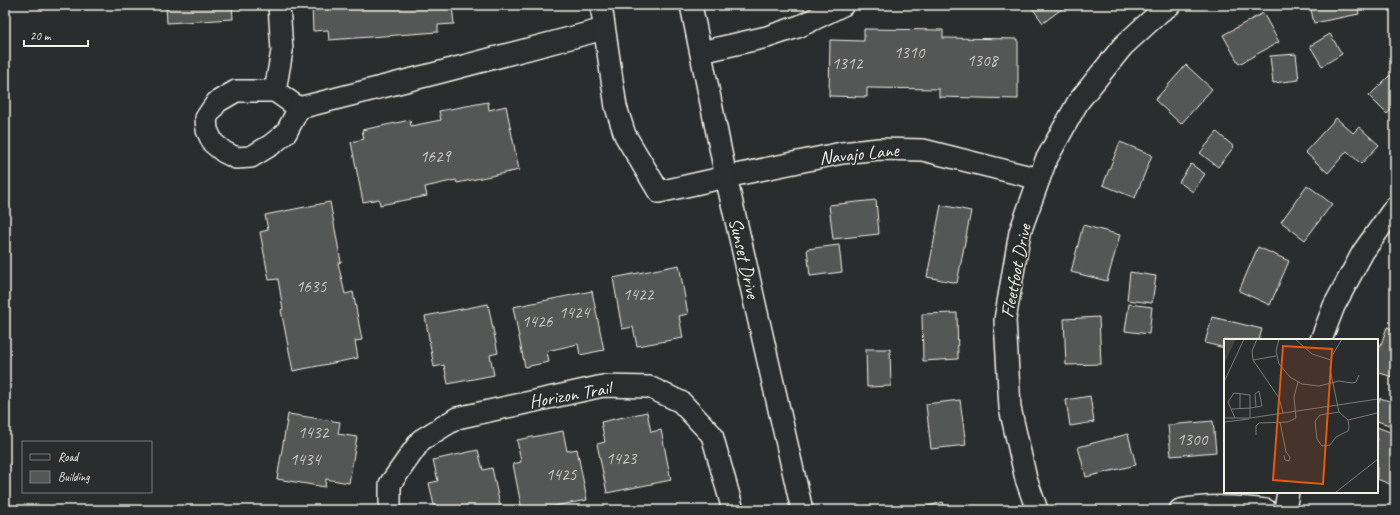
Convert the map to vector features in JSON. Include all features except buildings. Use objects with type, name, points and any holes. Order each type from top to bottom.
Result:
[{"type":"street","points":[[275,91],[282,50],[279,5]]},
{"type":"street","points":[[299,108],[275,91],[236,91],[217,102],[206,118],[207,130],[213,143],[224,152],[236,158],[251,157],[271,145],[286,133],[299,108],[604,29],[600,5]]},
{"type":"street","name":"Sunset Drive","points":[[691,5],[726,177],[802,510]]},
{"type":"street","points":[[701,52],[793,28],[843,5]]},
{"type":"street","name":"Fleetfoot Drive","points":[[1036,510],[1026,479],[1010,408],[1005,320],[1020,232],[1046,160],[1078,102],[1123,46],[1160,12],[1170,5]]},
{"type":"street","name":"Navajo Lane","points":[[604,29],[616,107],[625,135],[659,192],[842,153],[879,148],[923,150],[1039,179]]},
{"type":"street","points":[[1321,339],[1334,306],[1363,252],[1395,207]]},
{"type":"street","name":"Horizon Trail","points":[[390,510],[390,484],[421,440],[457,418],[603,386],[649,387],[681,402],[712,435],[733,510]]},
{"type":"street","points":[[1285,510],[1288,493]]},
{"type":"street","points":[[1180,510],[1190,508],[1218,507],[1266,510]]},
{"type":"shaded area","points":[[715,5],[751,5],[717,12]]}]
